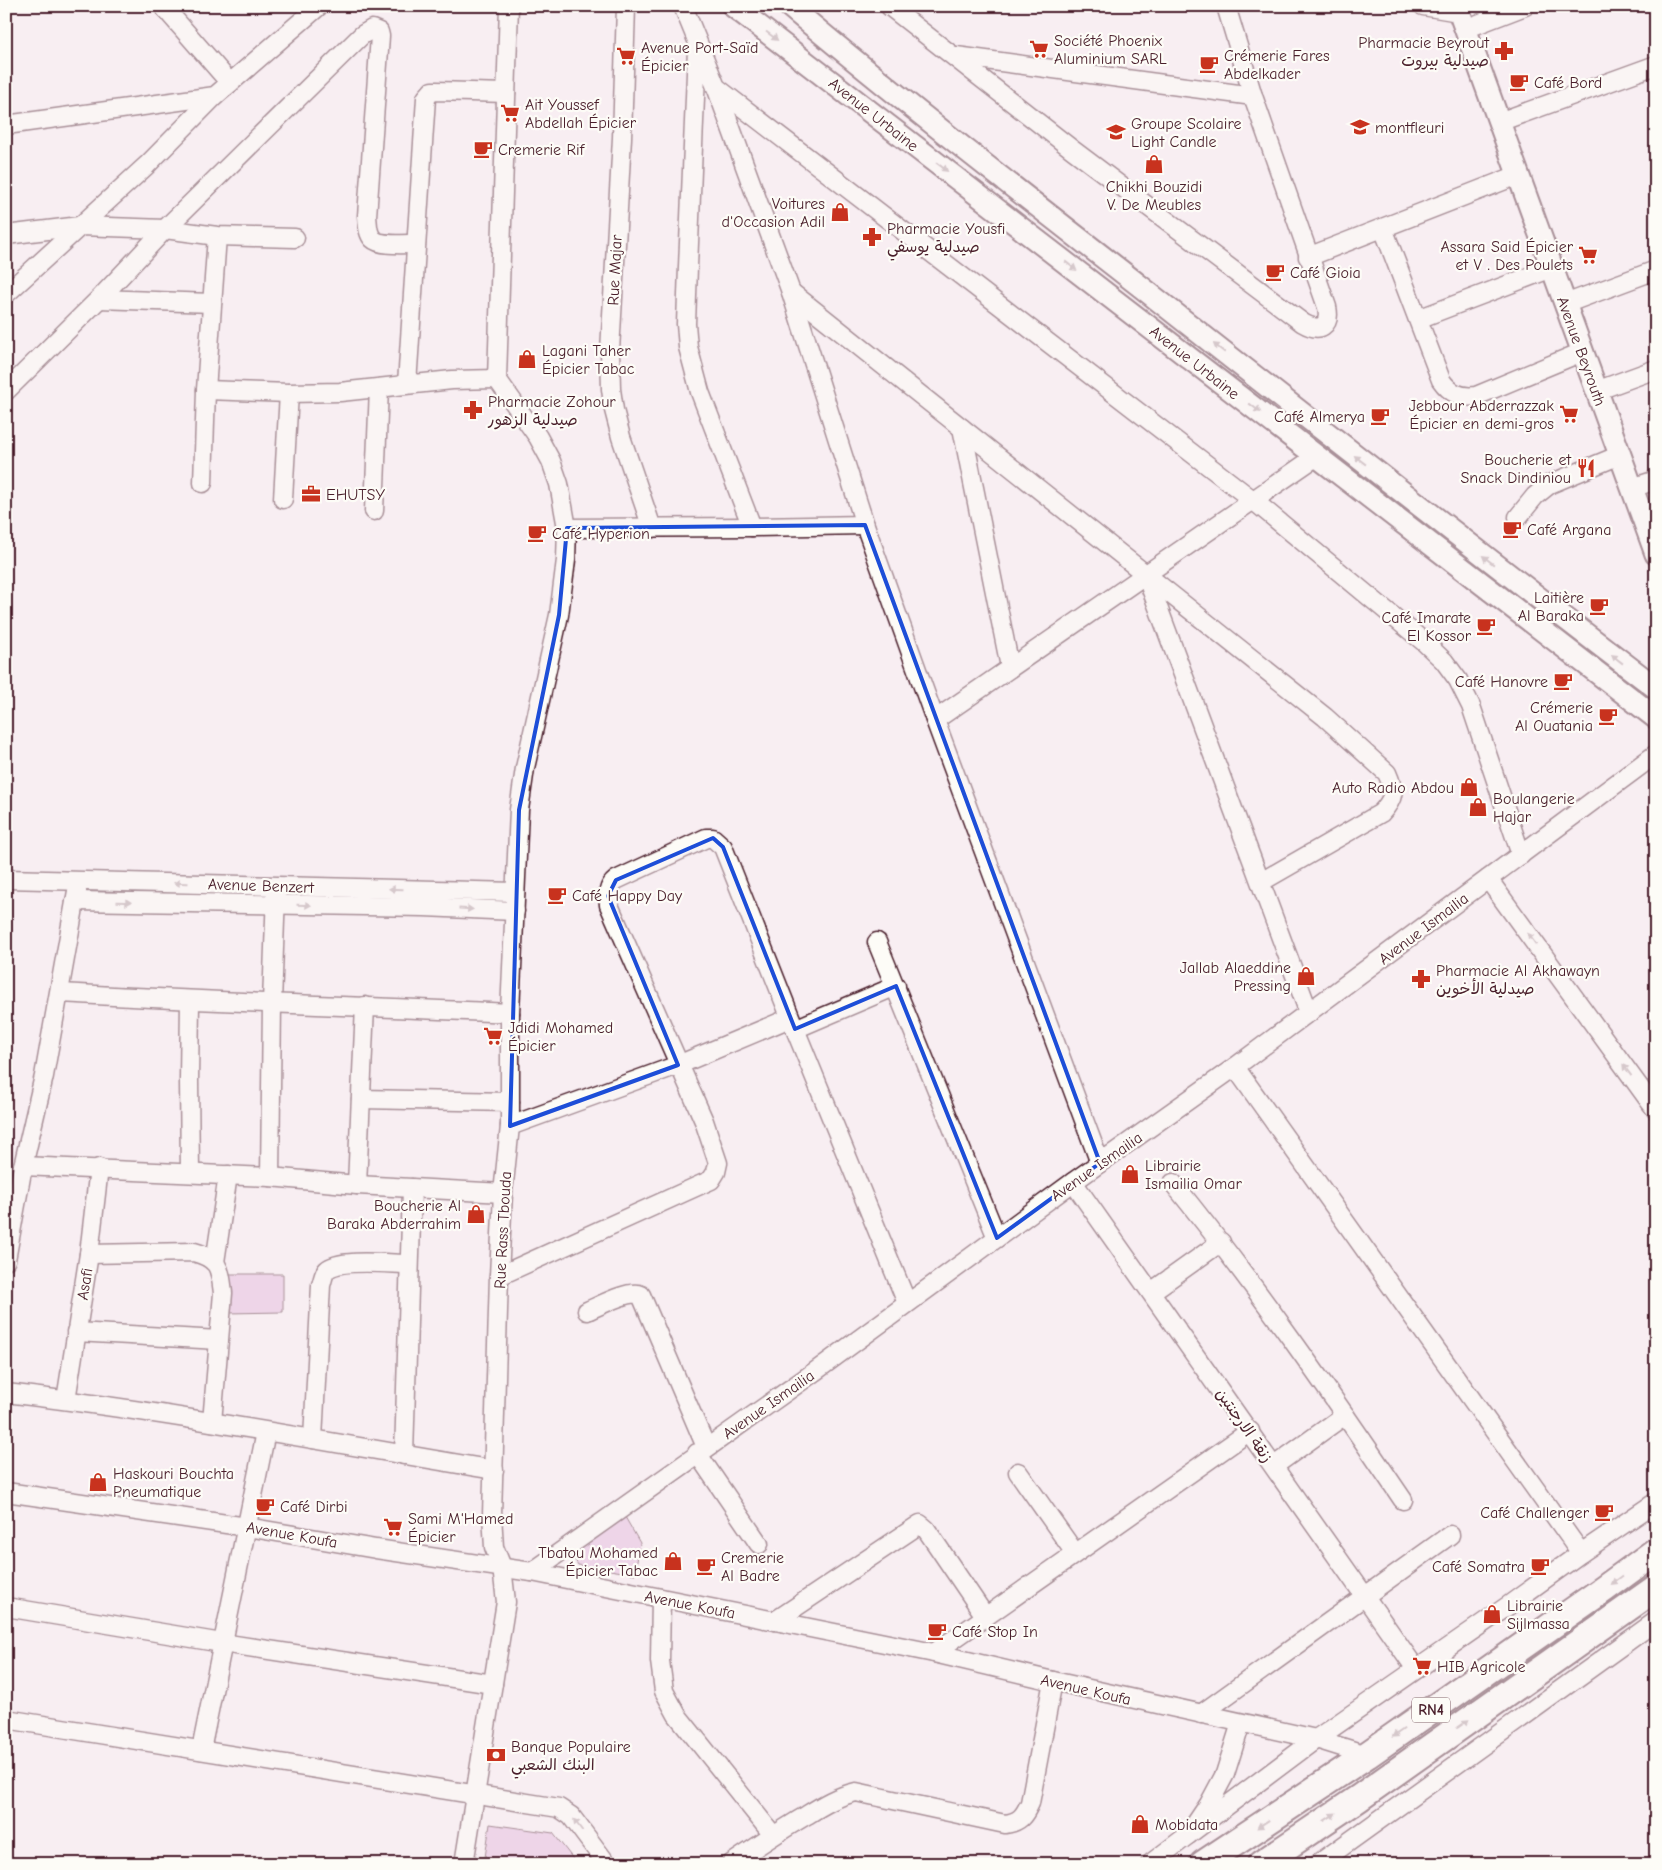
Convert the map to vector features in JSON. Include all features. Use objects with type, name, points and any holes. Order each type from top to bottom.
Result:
[{"type":"main road","name":"RN4","points":[[1203,1864],[1367,1755],[1656,1551]]},
{"type":"main road","name":"RN4","points":[[1261,1864],[1359,1798],[1656,1588]]},
{"type":"street","points":[[163,6],[230,83]]},
{"type":"street","points":[[6,294],[147,165],[215,96],[319,6]]},
{"type":"street","points":[[206,390],[289,393],[340,392],[452,380],[497,379],[509,6]]},
{"type":"street","name":"Rue Majar","points":[[626,6],[622,138],[610,351],[611,389],[621,437],[652,528]]},
{"type":"street","points":[[683,6],[716,87],[791,292],[865,525],[935,720],[1100,1163]]},
{"type":"street","name":"Avenue Urbaine","points":[[733,6],[1317,456],[1476,582],[1656,718]]},
{"type":"street","name":"Avenue Urbaine","points":[[789,6],[848,56],[1027,198],[1489,560],[1656,688]]},
{"type":"street","points":[[889,6],[1074,150],[1303,323],[1311,327],[1321,327],[1326,324],[1328,314],[1253,96],[1226,6]]},
{"type":"street","points":[[1423,6],[1460,16],[1525,6]]},
{"type":"street","name":"Avenue Beyrouth","points":[[1460,16],[1656,554]]},
{"type":"street","points":[[6,391],[99,299],[165,229],[362,35],[372,29],[379,32],[380,36],[367,216],[369,233],[372,239],[378,242],[416,244]]},
{"type":"street","points":[[697,44],[686,324],[688,348],[700,392],[752,528]]},
{"type":"street","points":[[955,56],[1253,96]]},
{"type":"street","points":[[1500,122],[1656,65]]},
{"type":"street","points":[[716,87],[1254,501],[1424,642],[1444,661],[1458,680],[1472,706],[1521,855]]},
{"type":"street","points":[[407,384],[425,103],[428,94],[436,91],[506,93]]},
{"type":"street","points":[[6,125],[215,96]]},
{"type":"street","points":[[1308,257],[1518,175]]},
{"type":"street","points":[[6,235],[80,226],[165,229],[217,236],[295,238]]},
{"type":"street","points":[[1383,228],[1441,380],[1453,393],[1460,396],[1476,396],[1582,352]]},
{"type":"street","points":[[203,483],[206,390],[217,236]]},
{"type":"street","points":[[1418,319],[1552,268]]},
{"type":"street","points":[[1565,304],[1656,270]]},
{"type":"street","points":[[791,292],[1326,717],[1387,773],[1392,784],[1393,795],[1389,805],[1381,813],[1261,882]]},
{"type":"street","points":[[99,299],[212,303]]},
{"type":"street","points":[[1596,391],[1656,370]]},
{"type":"street","name":"Rue Rass Tbouda","points":[[464,1864],[506,1602],[502,1567],[494,1547],[492,1534],[499,1276],[503,1192],[510,1126],[510,1013],[519,810],[525,768],[559,615],[568,528],[559,484],[551,461],[538,437],[497,379]]},
{"type":"street","points":[[374,511],[379,388]]},
{"type":"street","points":[[283,499],[289,393]]},
{"type":"street","points":[[962,428],[1010,667]]},
{"type":"street","points":[[1518,517],[1535,496],[1550,484],[1620,455]]},
{"type":"street","points":[[935,720],[1317,456]]},
{"type":"street","points":[[1632,488],[1656,480]]},
{"type":"street","points":[[568,528],[752,528],[865,525]]},
{"type":"street","points":[[1146,575],[1309,1013]]},
{"type":"street","name":"Avenue Ismailia","points":[[532,1572],[701,1450],[817,1370],[907,1302],[1073,1182],[1235,1068],[1656,754]]},
{"type":"street","points":[[499,1276],[711,1180],[716,1172],[718,1163],[704,1121],[609,905],[608,896],[610,884],[616,880],[706,838],[713,838],[722,847],[792,1024],[907,1302]]},
{"type":"street","name":"Avenue Benzert","points":[[6,879],[515,892]]},
{"type":"street","points":[[6,1260],[10,1221],[44,1076],[79,880]]},
{"type":"street","points":[[1488,880],[1656,1110]]},
{"type":"street","points":[[270,1177],[272,1003],[276,885]]},
{"type":"street","name":"Avenue Benzert","points":[[75,901],[424,907],[515,911]]},
{"type":"street","points":[[877,942],[997,1238]]},
{"type":"street","points":[[510,1126],[896,986]]},
{"type":"street","points":[[60,994],[190,1001],[365,1006],[510,1013]]},
{"type":"street","points":[[190,1001],[190,1173]]},
{"type":"street","points":[[357,1185],[365,1006]]},
{"type":"street","points":[[1235,1068],[1581,1553]]},
{"type":"street","points":[[361,1098],[510,1102]]},
{"type":"street","points":[[23,1166],[270,1177],[357,1185],[503,1192]]},
{"type":"street","name":"Asafi","points":[[66,1400],[89,1254],[99,1168]]},
{"type":"street","points":[[215,1262],[228,1175]]},
{"type":"street","name":"زنقة الارجنتين","points":[[1073,1182],[1416,1669]]},
{"type":"street","points":[[1173,1183],[1221,1242],[1345,1415],[1403,1500]]},
{"type":"street","points":[[404,1455],[412,1188]]},
{"type":"street","points":[[1151,1292],[1221,1242]]},
{"type":"street","points":[[89,1254],[194,1252],[207,1256],[215,1262],[220,1273],[224,1293],[212,1422]]},
{"type":"street","points":[[313,1439],[321,1285],[325,1272],[332,1266],[345,1264],[409,1264]]},
{"type":"street","points":[[587,1311],[628,1294],[637,1293],[641,1295],[701,1450],[759,1544]]},
{"type":"street","points":[[76,1332],[219,1340]]},
{"type":"street","points":[[6,1393],[212,1422],[494,1470]]},
{"type":"street","points":[[1274,1466],[1345,1415]]},
{"type":"street","points":[[934,1653],[1250,1431]]},
{"type":"street","points":[[201,1750],[266,1432]]},
{"type":"street","points":[[1018,1472],[1075,1553]]},
{"type":"street","name":"Avenue Koufa","points":[[6,1492],[247,1527],[376,1549],[532,1572],[934,1653],[1241,1724],[1316,1739],[1367,1755]]},
{"type":"street","points":[[1150,1864],[1316,1739],[1656,1502]]},
{"type":"street","points":[[775,1621],[920,1524],[926,1529],[985,1616]]},
{"type":"street","points":[[1201,1714],[1450,1535]]},
{"type":"street","points":[[661,1598],[660,1661],[664,1691],[677,1715],[773,1835]]},
{"type":"street","points":[[6,1607],[222,1643],[493,1684]]},
{"type":"street","points":[[1318,1864],[1656,1622]]},
{"type":"street","points":[[731,1864],[773,1835],[841,1795],[856,1792],[1005,1824],[1016,1823],[1024,1816],[1030,1803],[1053,1681]]},
{"type":"street","points":[[6,1718],[559,1808],[572,1816],[607,1864]]},
{"type":"street","points":[[1188,1835],[1226,1774],[1241,1724]]},
{"type":"highlighted area","points":[[865,525],[1100,1163],[997,1238],[896,986],[795,1029],[723,847],[713,838],[616,880],[608,896],[678,1065],[510,1126],[519,810],[559,615],[567,528]]},
{"type":"building","points":[[227,1274],[283,1274],[283,1312],[228,1313]]},
{"type":"building","points":[[625,1517],[640,1543],[635,1574],[578,1565],[572,1555]]},
{"type":"building","points":[[490,1824],[553,1833],[577,1864],[484,1864]]},
{"type":"place","name":"Société Phoenix Aluminium SARL","points":[[1039,49]]},
{"type":"place","name":"Pharmacie Beyrout صيدلية بيروت","points":[[1504,51]]},
{"type":"place","name":"Avenue Port-Saïd Épicier","points":[[626,56]]},
{"type":"place","name":"Crémerie Fares Abdelkader","points":[[1209,64]]},
{"type":"place","name":"Café Bord","points":[[1519,82]]},
{"type":"place","name":"Ait Youssef Abdellah Épicier","points":[[510,113]]},
{"type":"place","name":"montfleuri","points":[[1360,127]]},
{"type":"place","name":"Groupe Scolaire Light Candle","points":[[1116,132]]},
{"type":"place","name":"Cremerie Rif","points":[[483,149]]},
{"type":"place","name":"Chikhi Bouzidi V. De Meubles","points":[[1154,164]]},
{"type":"place","name":"Voitures d'Occasion Adil","points":[[840,212]]},
{"type":"place","name":"Pharmacie Yousfi صيدلية يوسفي","points":[[872,237]]},
{"type":"place","name":"Assara Said Épicier et V . Des Poulets","points":[[1588,255]]},
{"type":"place","name":"Café Gioia","points":[[1275,272]]},
{"type":"place","name":"Lagani Taher Épicier Tabac","points":[[527,359]]},
{"type":"place","name":"Pharmacie Zohour صيدلية الزهور","points":[[473,410]]},
{"type":"place","name":"Jebbour Abderrazzak Épicier en demi-gros","points":[[1569,414]]},
{"type":"place","name":"Café Almerya","points":[[1380,416]]},
{"type":"place","name":"Boucherie et Snack Dindiniou","points":[[1586,468]]},
{"type":"place","name":"EHUTSY","points":[[311,494]]},
{"type":"place","name":"Café Argana","points":[[1512,529]]},
{"type":"place","name":"Café Hyperion","points":[[537,533]]},
{"type":"place","name":"Laitière Al Baraka","points":[[1599,606]]},
{"type":"place","name":"Café Imarate El Kossor","points":[[1486,626]]},
{"type":"place","name":"Café Hanovre","points":[[1563,681]]},
{"type":"place","name":"Crémerie Al Ouatania","points":[[1608,716]]},
{"type":"place","name":"Auto Radio Abdou","points":[[1469,787]]},
{"type":"place","name":"Boulangerie Hajar","points":[[1478,807]]},
{"type":"place","name":"Café Happy Day","points":[[557,895]]},
{"type":"place","name":"Jallab Alaeddine Pressing","points":[[1306,976]]},
{"type":"place","name":"Pharmacie Al Akhawayn صيدلية الأخوين","points":[[1421,979]]},
{"type":"place","name":"Jdidi Mohamed Épicier","points":[[493,1036]]},
{"type":"place","name":"Librairie Ismailia Omar","points":[[1130,1174]]},
{"type":"place","name":"Boucherie Al Baraka Abderrahim","points":[[476,1214]]},
{"type":"place","name":"Haskouri Bouchta Pneumatique","points":[[98,1482]]},
{"type":"place","name":"Café Dirbi","points":[[265,1506]]},
{"type":"place","name":"Café Challenger","points":[[1604,1512]]},
{"type":"place","name":"Sami M'Hamed Épicier","points":[[393,1527]]},
{"type":"place","name":"Tbatou Mohamed Épicier Tabac","points":[[673,1561]]},
{"type":"place","name":"Cremerie Al Badre","points":[[706,1566]]},
{"type":"place","name":"Café Somatra","points":[[1540,1566]]},
{"type":"place","name":"Librairie Sijlmassa","points":[[1492,1614]]},
{"type":"place","name":"Café Stop In","points":[[937,1631]]},
{"type":"place","name":"HIB Agricole","points":[[1422,1666]]},
{"type":"place","name":"Banque Populaire البنك الشعبي","points":[[496,1755]]},
{"type":"place","name":"Mobidata","points":[[1140,1824]]}]
